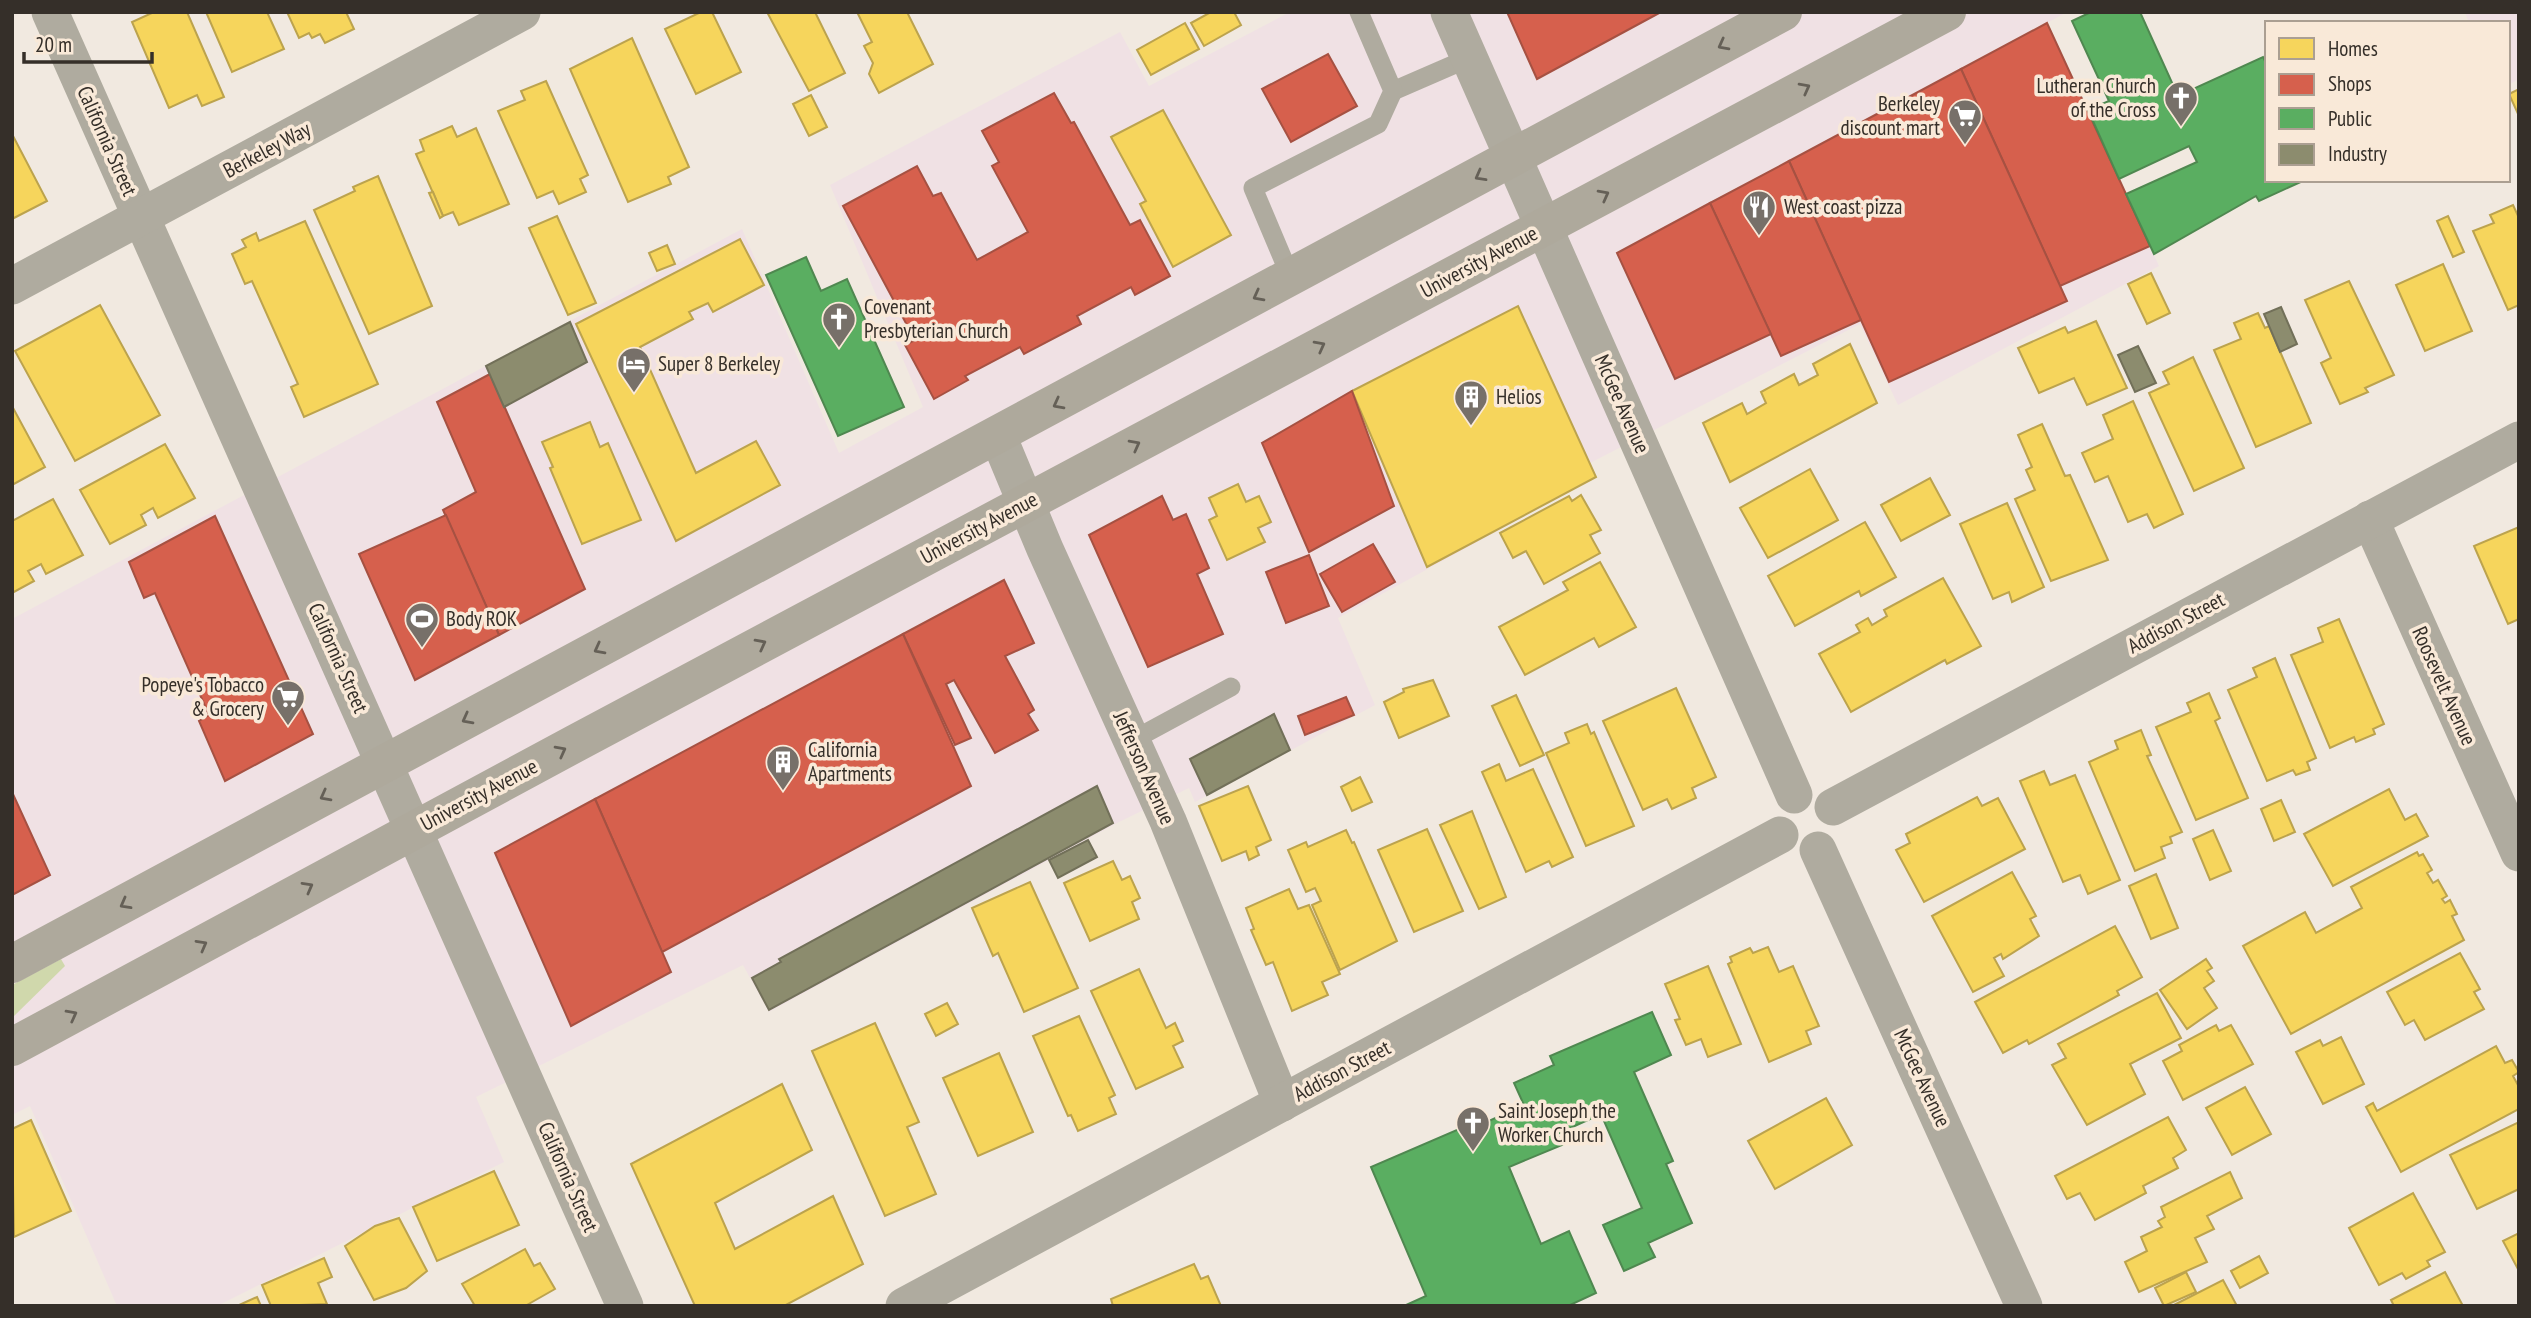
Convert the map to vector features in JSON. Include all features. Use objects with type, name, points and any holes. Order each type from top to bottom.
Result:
[{"type":"main road","points":[[12,964],[1783,12]]},
{"type":"main road","name":"University Avenue","points":[[12,1047],[1947,12]]},
{"type":"street","name":"California Street","points":[[50,12],[625,1306]]},
{"type":"street","name":"Berkeley Way","points":[[12,286],[522,12]]},
{"type":"street","name":"McGee Avenue","points":[[1449,12],[1794,796]]},
{"type":"street","name":"Jefferson Avenue","points":[[998,436],[1133,740],[1282,1103]]},
{"type":"street","name":"Addison Street","points":[[1833,807],[2519,440]]},
{"type":"street","name":"Roosevelt Avenue","points":[[2370,519],[2519,853]]},
{"type":"street","points":[[1802,793],[1819,795],[1833,807],[1837,827],[1833,837],[1818,850],[1792,848],[1780,835],[1777,817],[1780,808],[1794,796],[1802,793]]},
{"type":"street","name":"Addison Street","points":[[904,1306],[1780,835]]},
{"type":"street","name":"McGee Avenue","points":[[1818,850],[2024,1306]]},
{"type":"lane","points":[[1359,12],[1393,91]]},
{"type":"lane","points":[[1291,278],[1253,188],[1378,124],[1393,91],[1469,58]]},
{"type":"lane","points":[[1133,740],[1231,687]]},
{"type":"shaded area","points":[[1290,12],[2067,12],[2047,23],[2159,266],[1898,405],[1860,324],[1590,463],[1596,477],[1338,618],[1375,705],[1195,802],[1189,788],[1119,822],[769,1012],[743,965],[476,1097],[504,1162],[217,1306],[117,1306],[30,1106],[12,1115],[12,619],[742,229],[839,453],[923,407],[830,185],[1120,32],[1149,86]]},
{"type":"shaded area","points":[[2465,12],[2519,12],[2519,79],[2510,84],[2510,21],[2468,21]]},
{"type":"green space","points":[[61,959],[65,966],[12,1018],[12,985]]},
{"type":"building: Homes","points":[[154,12],[187,12],[224,97],[202,106],[197,95],[169,108],[132,22]]},
{"type":"building: Homes","points":[[206,12],[267,12],[284,49],[232,72]]},
{"type":"building: Homes","points":[[287,12],[346,12],[354,29],[325,43],[320,34],[312,38],[309,33],[299,38]]},
{"type":"building: Homes","points":[[701,12],[712,12],[741,72],[696,94],[665,29]]},
{"type":"building: Homes","points":[[767,12],[815,12],[845,73],[809,91]]},
{"type":"building: Homes","points":[[857,12],[907,12],[933,64],[879,93],[869,74],[873,63],[864,46],[872,42]]},
{"type":"building: Homes","points":[[1211,12],[1234,12],[1241,25],[1204,46],[1191,23]]},
{"type":"building: Homes","points":[[1185,23],[1199,49],[1151,75],[1137,50]]},
{"type":"building: Homes","points":[[632,38],[689,167],[668,177],[671,184],[628,202],[570,69]]},
{"type":"building: Homes","points":[[546,81],[588,175],[580,179],[586,192],[559,204],[553,191],[537,198],[498,111],[525,100],[521,91]]},
{"type":"building: Homes","points":[[2519,89],[2519,116],[2510,96],[2510,94]]},
{"type":"building: Homes","points":[[811,95],[827,127],[809,136],[793,104]]},
{"type":"building: Homes","points":[[1163,110],[1231,235],[1173,267],[1140,204],[1146,201],[1111,137]]},
{"type":"building: Homes","points":[[452,126],[457,137],[476,128],[509,204],[459,225],[453,212],[443,216],[416,154],[424,151],[420,140]]},
{"type":"building: Homes","points":[[12,134],[47,201],[12,219]]},
{"type":"building: Homes","points":[[378,176],[432,306],[369,334],[314,210],[355,191],[353,187]]},
{"type":"building: Homes","points":[[433,192],[443,216],[440,218],[429,193]]},
{"type":"building: Homes","points":[[2513,205],[2519,218],[2519,305],[2508,310],[2473,231],[2494,223],[2490,215]]},
{"type":"building: Homes","points":[[557,216],[596,303],[568,315],[529,228]]},
{"type":"building: Homes","points":[[2448,216],[2464,252],[2453,257],[2437,221]]},
{"type":"building: Homes","points":[[305,221],[378,384],[304,417],[291,387],[298,384],[252,281],[245,284],[232,254],[246,247],[242,240],[256,233],[259,241]]},
{"type":"building: Homes","name":"Super 8 Berkeley","points":[[740,239],[764,285],[713,312],[708,303],[689,312],[693,319],[640,347],[696,473],[756,441],[780,485],[676,541],[576,324]]},
{"type":"building: Homes","points":[[667,245],[675,264],[657,271],[649,253]]},
{"type":"building: Homes","points":[[2443,264],[2472,331],[2425,351],[2396,285]]},
{"type":"building: Homes","points":[[2151,273],[2170,313],[2147,324],[2128,284]]},
{"type":"building: Homes","points":[[2349,281],[2394,375],[2365,388],[2368,392],[2340,404],[2321,363],[2331,358],[2305,300]]},
{"type":"building: Homes","points":[[100,305],[160,415],[75,461],[15,351]]},
{"type":"building: Homes","name":"Helios","points":[[1518,306],[1596,477],[1427,567],[1352,391]]},
{"type":"building: Homes","points":[[2258,313],[2265,328],[2269,326],[2311,423],[2256,447],[2214,350],[2241,339],[2234,323]]},
{"type":"building: Homes","points":[[2096,321],[2127,388],[2087,405],[2074,378],[2039,393],[2018,348],[2065,327],[2068,333]]},
{"type":"building: Homes","points":[[1850,344],[1877,403],[1730,482],[1703,423],[1742,403],[1747,414],[1766,403],[1761,392],[1794,374],[1799,385],[1818,375],[1813,364]]},
{"type":"building: Homes","points":[[2193,357],[2244,468],[2194,491],[2149,393],[2169,384],[2163,372]]},
{"type":"building: Homes","points":[[2133,401],[2183,514],[2154,528],[2147,514],[2128,522],[2108,476],[2095,482],[2082,453],[2113,439],[2103,415]]},
{"type":"building: Homes","points":[[12,406],[45,467],[12,485]]},
{"type":"building: Homes","points":[[590,422],[600,447],[608,443],[641,520],[582,544],[542,442]]},
{"type":"building: Homes","points":[[2042,424],[2065,476],[2070,475],[2108,560],[2051,581],[2015,499],[2035,490],[2026,470],[2032,467],[2018,435]]},
{"type":"building: Homes","points":[[165,444],[195,498],[158,518],[153,508],[141,515],[146,525],[110,544],[80,490]]},
{"type":"building: Homes","points":[[1810,469],[1838,520],[1768,558],[1740,508]]},
{"type":"building: Homes","points":[[1930,478],[1950,515],[1901,541],[1881,505]]},
{"type":"building: Homes","points":[[1238,484],[1246,502],[1259,496],[1271,522],[1258,528],[1265,542],[1227,560],[1209,520],[1217,516],[1209,498]]},
{"type":"building: Homes","points":[[1581,495],[1601,530],[1590,535],[1600,553],[1544,584],[1526,551],[1513,558],[1500,533],[1569,496],[1572,501]]},
{"type":"building: Homes","points":[[53,499],[83,555],[46,574],[41,564],[28,571],[34,581],[12,593],[12,521]]},
{"type":"building: Homes","points":[[2007,503],[2044,587],[2012,602],[2009,592],[1993,599],[1960,524]]},
{"type":"building: Homes","points":[[1865,522],[1896,577],[1861,596],[1859,591],[1795,626],[1768,576]]},
{"type":"building: Homes","points":[[2519,527],[2519,619],[2508,624],[2474,546]]},
{"type":"building: Homes","points":[[1600,562],[1636,627],[1599,647],[1594,638],[1525,675],[1499,627],[1568,590],[1563,582]]},
{"type":"building: Homes","points":[[1943,578],[1981,646],[1947,664],[1945,660],[1851,712],[1819,654],[1860,632],[1856,625],[1868,618],[1872,625],[1887,616],[1884,610]]},
{"type":"building: Homes","points":[[2339,619],[2384,724],[2373,729],[2375,734],[2356,742],[2354,737],[2330,748],[2291,655],[2323,642],[2318,628]]},
{"type":"building: Homes","points":[[2275,658],[2316,758],[2307,762],[2310,770],[2296,775],[2293,770],[2267,781],[2228,690],[2257,677],[2253,668]]},
{"type":"building: Homes","points":[[1433,680],[1449,716],[1399,738],[1384,702],[1404,692],[1403,689]]},
{"type":"building: Homes","points":[[1676,688],[1716,777],[1692,788],[1696,798],[1672,809],[1667,799],[1643,810],[1603,721]]},
{"type":"building: Homes","points":[[2209,693],[2220,718],[2215,721],[2248,798],[2196,820],[2156,727],[2191,712],[2187,703]]},
{"type":"building: Homes","points":[[1516,695],[1544,755],[1520,766],[1492,706]]},
{"type":"building: Homes","points":[[1587,724],[1591,734],[1594,732],[1634,826],[1586,846],[1546,753],[1569,743],[1565,733]]},
{"type":"building: Homes","points":[[2141,730],[2151,755],[2147,756],[2182,832],[2170,837],[2172,843],[2161,847],[2165,858],[2135,871],[2089,762],[2118,749],[2115,741]]},
{"type":"building: Homes","points":[[1499,764],[1506,781],[1533,769],[1573,857],[1552,867],[1549,861],[1526,872],[1482,772]]},
{"type":"building: Homes","points":[[2044,771],[2050,785],[2075,775],[2120,880],[2088,894],[2080,875],[2063,882],[2020,781]]},
{"type":"building: Homes","points":[[1360,777],[1372,802],[1352,811],[1341,787]]},
{"type":"building: Homes","points":[[1248,786],[1271,840],[1256,847],[1259,855],[1249,860],[1246,851],[1222,861],[1199,806]]},
{"type":"building: Homes","points":[[2389,789],[2405,820],[2416,814],[2428,836],[2333,886],[2304,834]]},
{"type":"building: Homes","points":[[1977,797],[1982,806],[1998,798],[2025,849],[1924,902],[1896,850],[1910,843],[1906,834]]},
{"type":"building: Homes","points":[[2281,800],[2295,832],[2274,841],[2261,809]]},
{"type":"building: Homes","points":[[1472,811],[1506,897],[1479,909],[1440,825]]},
{"type":"building: Homes","points":[[1427,829],[1463,911],[1414,932],[1378,850]]},
{"type":"building: Homes","points":[[1346,830],[1352,843],[1354,842],[1397,941],[1340,970],[1312,905],[1321,901],[1315,888],[1306,892],[1288,850],[1306,842],[1308,847]]},
{"type":"building: Homes","points":[[2213,830],[2231,871],[2210,880],[2193,839]]},
{"type":"building: Homes","points":[[2417,852],[2419,856],[2423,854],[2432,870],[2427,873],[2433,883],[2438,880],[2447,896],[2442,899],[2445,903],[2450,900],[2457,914],[2452,916],[2464,940],[2291,1034],[2243,946],[2305,912],[2316,933],[2362,908],[2351,887]]},
{"type":"building: Homes","points":[[1113,861],[1122,880],[1130,876],[1140,898],[1132,902],[1139,919],[1090,941],[1064,883]]},
{"type":"building: Homes","points":[[2012,872],[2036,916],[2030,919],[2039,936],[2003,959],[2001,954],[1994,958],[2004,976],[1973,992],[1932,916]]},
{"type":"building: Homes","points":[[2156,874],[2178,928],[2151,939],[2129,886]]},
{"type":"building: Homes","points":[[1030,882],[1078,988],[1024,1012],[998,953],[993,956],[972,908]]},
{"type":"building: Homes","points":[[1289,889],[1298,909],[1309,905],[1340,974],[1322,982],[1328,995],[1292,1011],[1273,962],[1266,965],[1251,930],[1254,929],[1246,908]]},
{"type":"building: Homes","points":[[2115,926],[2142,977],[2117,991],[2119,995],[2029,1044],[2027,1040],[2003,1053],[1975,1002]]},
{"type":"building: Homes","points":[[1768,947],[1779,972],[1793,966],[1819,1026],[1806,1031],[1811,1044],[1769,1062],[1728,964],[1732,962],[1730,957],[1750,948],[1753,953]]},
{"type":"building: Homes","points":[[2460,953],[2480,989],[2474,992],[2484,1009],[2425,1040],[2414,1020],[2405,1025],[2387,992]]},
{"type":"building: Homes","points":[[2206,959],[2212,968],[2207,971],[2214,981],[2204,988],[2217,1008],[2187,1029],[2160,990]]},
{"type":"building: Homes","points":[[1708,966],[1741,1044],[1708,1057],[1701,1039],[1686,1045],[1675,1020],[1680,1019],[1665,984]]},
{"type":"building: Homes","points":[[1139,969],[1166,1028],[1175,1023],[1183,1041],[1173,1046],[1183,1067],[1136,1089],[1091,991]]},
{"type":"building: Homes","points":[[2157,993],[2181,1038],[2130,1064],[2145,1094],[2087,1125],[2052,1065],[2066,1058],[2058,1044]]},
{"type":"building: Homes","points":[[947,1003],[958,1024],[936,1036],[925,1014]]},
{"type":"building: Homes","points":[[1079,1016],[1115,1095],[1109,1098],[1116,1114],[1078,1131],[1071,1115],[1068,1116],[1033,1036]]},
{"type":"building: Homes","points":[[875,1023],[919,1122],[907,1127],[936,1194],[885,1216],[812,1051]]},
{"type":"building: Homes","points":[[2216,1025],[2219,1031],[2231,1025],[2253,1064],[2183,1100],[2163,1061],[2182,1051],[2179,1045]]},
{"type":"building: Homes","points":[[2341,1037],[2364,1084],[2323,1104],[2296,1052],[2320,1040],[2323,1046]]},
{"type":"building: Homes","points":[[2496,1046],[2505,1063],[2512,1060],[2519,1072],[2513,1076],[2519,1087],[2519,1109],[2401,1172],[2366,1107],[2373,1103],[2377,1111]]},
{"type":"building: Homes","points":[[999,1053],[1033,1132],[978,1156],[943,1078]]},
{"type":"building: Homes","points":[[782,1084],[812,1150],[715,1203],[735,1249],[833,1196],[863,1264],[784,1306],[695,1306],[631,1164]]},
{"type":"building: Homes","points":[[2245,1087],[2271,1134],[2232,1155],[2206,1108]]},
{"type":"building: Homes","points":[[1826,1098],[1852,1145],[1775,1189],[1748,1141]]},
{"type":"building: Homes","points":[[2168,1117],[2186,1150],[2173,1158],[2178,1168],[2143,1186],[2146,1193],[2095,1220],[2080,1193],[2067,1199],[2055,1176]]},
{"type":"building: Homes","points":[[31,1120],[71,1211],[14,1237],[12,1129]]},
{"type":"building: Homes","points":[[2519,1122],[2519,1189],[2477,1209],[2450,1155]]},
{"type":"building: Homes","points":[[494,1171],[519,1225],[437,1261],[413,1207]]},
{"type":"building: Homes","points":[[2230,1172],[2242,1198],[2207,1216],[2214,1229],[2195,1238],[2207,1262],[2139,1292],[2125,1262],[2147,1251],[2141,1237],[2162,1227],[2158,1221],[2165,1217],[2161,1207]]},
{"type":"building: Homes","points":[[2413,1193],[2445,1252],[2427,1261],[2430,1266],[2406,1279],[2402,1273],[2379,1285],[2349,1228]]},
{"type":"building: Homes","points":[[399,1218],[427,1271],[406,1288],[374,1300],[345,1246],[375,1226]]},
{"type":"building: Homes","points":[[2519,1233],[2519,1271],[2503,1241]]},
{"type":"building: Homes","points":[[525,1249],[534,1266],[540,1263],[555,1289],[525,1306],[475,1306],[462,1284]]},
{"type":"building: Homes","points":[[2259,1256],[2268,1273],[2240,1288],[2231,1271]]},
{"type":"building: Homes","points":[[324,1258],[332,1277],[318,1283],[327,1304],[271,1306],[262,1285]]},
{"type":"building: Homes","points":[[1194,1264],[1201,1279],[1208,1276],[1221,1306],[1113,1306],[1111,1299]]},
{"type":"building: Homes","points":[[2186,1272],[2196,1292],[2164,1306],[2155,1288]]},
{"type":"building: Homes","points":[[2445,1272],[2463,1306],[2394,1306],[2391,1300]]},
{"type":"building: Homes","points":[[2223,1280],[2237,1306],[2172,1306]]},
{"type":"building: Homes","points":[[257,1297],[261,1306],[237,1306]]},
{"type":"building: Shops","points":[[1507,12],[1661,12],[1537,79]]},
{"type":"building: Shops","points":[[2047,23],[2150,246],[2060,286],[1961,69]]},
{"type":"building: Shops","points":[[1328,54],[1357,106],[1291,142],[1262,89]]},
{"type":"building: Shops","points":[[1961,69],[2067,301],[1889,382],[1789,161]]},
{"type":"building: Shops","points":[[1054,93],[1071,123],[1074,122],[1130,225],[1140,220],[1170,276],[1135,295],[1131,287],[1077,316],[1081,324],[1024,354],[1020,347],[965,376],[968,380],[934,399],[905,345],[915,340],[843,206],[917,166],[933,196],[941,193],[977,260],[1028,232],[992,166],[999,162],[982,131]]},
{"type":"building: Shops","points":[[1789,161],[1861,320],[1781,356],[1710,203]]},
{"type":"building: Shops","points":[[1710,203],[1771,334],[1675,379],[1617,253]]},
{"type":"building: Shops","points":[[490,374],[585,589],[499,635],[443,510],[476,492],[437,402]]},
{"type":"building: Shops","points":[[1352,391],[1394,506],[1309,552],[1262,443]]},
{"type":"building: Shops","points":[[1162,496],[1173,520],[1186,514],[1209,568],[1197,574],[1223,634],[1148,667],[1089,535]]},
{"type":"building: Shops","points":[[446,515],[499,635],[415,680],[359,554]]},
{"type":"building: Shops","points":[[215,516],[313,734],[225,781],[199,721],[209,715],[155,593],[144,598],[129,562]]},
{"type":"building: Shops","points":[[1373,544],[1395,582],[1342,612],[1320,574]]},
{"type":"building: Shops","points":[[1309,555],[1329,606],[1286,623],[1266,572]]},
{"type":"building: Shops","points":[[1004,580],[1034,643],[1005,656],[1034,710],[1028,714],[1038,730],[995,753],[954,680],[946,684],[971,738],[955,745],[903,634]]},
{"type":"building: Shops","name":"California Apartments","points":[[903,634],[971,786],[662,952],[595,799]]},
{"type":"building: Shops","points":[[1346,697],[1354,715],[1305,735],[1298,716]]},
{"type":"building: Shops","points":[[12,792],[50,875],[12,895]]},
{"type":"building: Shops","points":[[595,799],[671,972],[571,1026],[495,853]]},
{"type":"building: Public","name":"Lutheran Church of the Cross","points":[[2091,12],[2140,12],[2178,96],[2263,57],[2265,182],[2301,182],[2259,201],[2256,196],[2154,254],[2126,194],[2197,162],[2189,146],[2119,179],[2088,110],[2109,101],[2072,21]]},
{"type":"building: Public","name":"Covenant Presbyterian Church","points":[[806,257],[821,291],[847,279],[904,407],[838,436],[766,275]]},
{"type":"building: Public","name":"Saint Joseph the Worker Church","points":[[1652,1012],[1671,1055],[1634,1072],[1673,1161],[1666,1164],[1692,1223],[1648,1243],[1655,1257],[1624,1271],[1603,1225],[1642,1208],[1601,1114],[1557,1134],[1562,1145],[1509,1167],[1541,1244],[1569,1231],[1596,1293],[1568,1306],[1404,1306],[1426,1296],[1371,1167],[1487,1117],[1489,1121],[1524,1105],[1514,1083],[1554,1065],[1550,1056]]},
{"type":"building: Industry","points":[[2281,307],[2297,344],[2280,352],[2264,314]]},
{"type":"building: Industry","points":[[570,322],[587,362],[504,407],[486,366]]},
{"type":"building: Industry","points":[[2138,346],[2156,383],[2135,392],[2118,355]]},
{"type":"building: Industry","points":[[1274,714],[1290,750],[1207,795],[1190,759]]},
{"type":"building: Industry","points":[[1097,786],[1113,823],[769,1010],[752,978],[781,962],[779,959]]},
{"type":"building: Industry","points":[[1088,840],[1097,857],[1058,878],[1049,860]]},
{"type":"place","name":"Lutheran Church of the Cross","points":[[2181,128]]},
{"type":"place","name":"Berkeley discount mart","points":[[1965,146]]},
{"type":"place","name":"West coast pizza","points":[[1759,237]]},
{"type":"place","name":"Covenant Presbyterian Church","points":[[839,349]]},
{"type":"place","name":"Super 8 Berkeley","points":[[634,394]]},
{"type":"place","name":"Helios","points":[[1471,427]]},
{"type":"place","name":"Body ROK","points":[[422,649]]},
{"type":"place","name":"Popeye's Tobacco & Grocery","points":[[288,727]]},
{"type":"place","name":"California Apartments","points":[[783,792]]},
{"type":"place","name":"Saint Joseph the Worker Church","points":[[1473,1153]]}]
